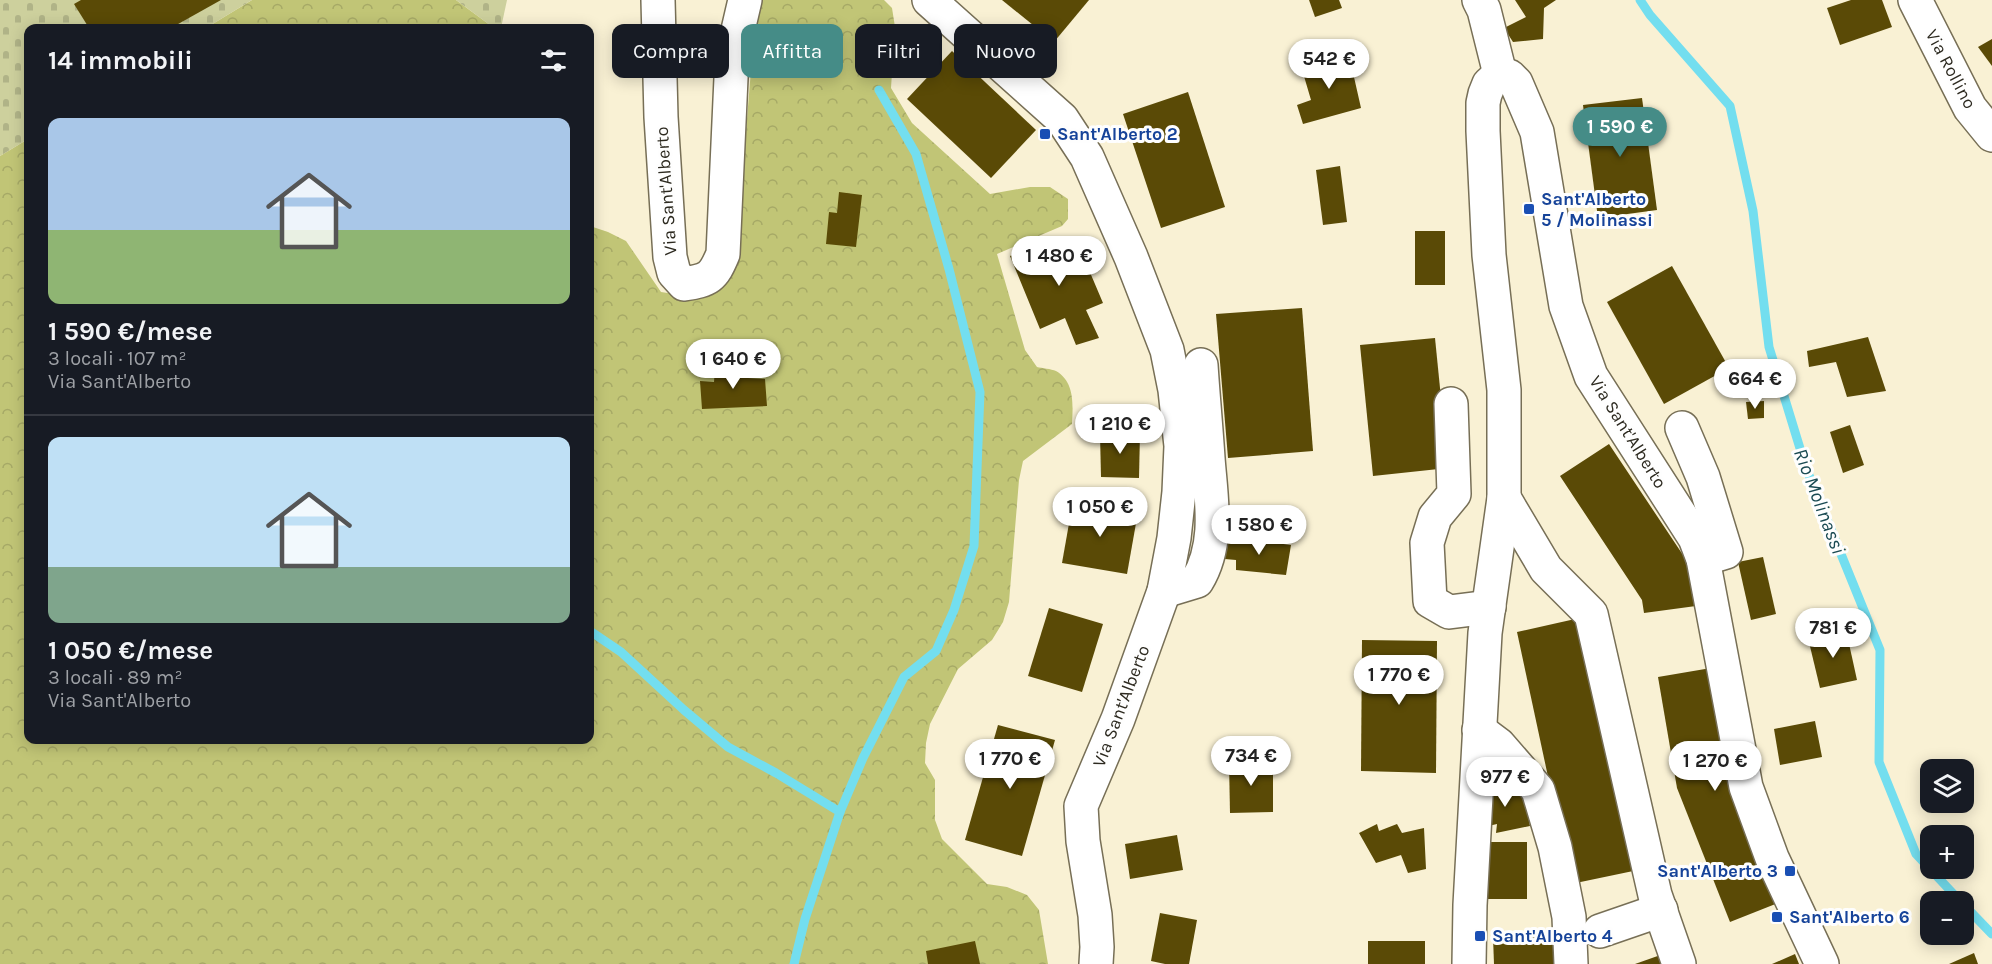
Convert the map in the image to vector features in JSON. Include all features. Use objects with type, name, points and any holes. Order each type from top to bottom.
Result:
[{"type":"street","name":"Via Sant'Alberto","points":[[658,0],[661,117],[670,257],[674,273],[684,284],[705,280],[716,269],[723,254],[732,56],[745,0]]},
{"type":"street","name":"Via Sant'Alberto","points":[[929,0],[1062,118],[1087,157],[1131,257],[1167,350],[1175,390],[1180,435],[1179,492],[1174,538],[1164,591],[1118,719],[1082,806],[1083,841],[1095,915],[1096,964]]},
{"type":"street","points":[[1469,964],[1470,905],[1485,633],[1504,498],[1504,390],[1489,255],[1483,131],[1485,94],[1489,84],[1500,74],[1484,10],[1479,0]]},
{"type":"street","name":"Via Rollino","points":[[1915,0],[1970,108],[1992,135]]},
{"type":"street","name":"Via Sant'Alberto","points":[[1500,74],[1509,76],[1516,83],[1537,132],[1566,306],[1591,376],[1695,538],[1702,559],[1746,787],[1772,858],[1822,964]]},
{"type":"street","points":[[1164,591],[1197,580],[1209,554],[1213,524],[1201,365]]},
{"type":"street","points":[[1451,404],[1455,494],[1435,517],[1427,543],[1430,601],[1449,612],[1489,608]]},
{"type":"street","points":[[1682,428],[1702,477],[1726,552],[1702,559]]},
{"type":"street","points":[[1504,498],[1546,569],[1591,614],[1656,895],[1679,964]]},
{"type":"street","points":[[1479,730],[1499,745],[1538,790],[1556,847],[1569,917],[1571,964]]},
{"type":"street","points":[[1599,931],[1661,910]]},
{"type":"green space","points":[[0,0],[252,0],[213,24],[24,24],[24,141],[0,156]]},
{"type":"green space","points":[[252,0],[456,0],[489,24],[213,24]]},
{"type":"green space","points":[[456,0],[507,0],[502,24],[489,24]]},
{"type":"green space","points":[[762,0],[884,0],[892,8],[895,24],[855,24],[855,78],[892,78],[891,88],[912,123],[990,194],[1030,187],[1050,187],[1068,199],[1068,219],[1062,226],[997,254],[1025,350],[1037,367],[1056,371],[1067,381],[1072,394],[1072,424],[1023,461],[1019,480],[1009,602],[1003,622],[992,640],[958,669],[930,724],[925,763],[935,780],[935,820],[942,839],[987,884],[1007,887],[1027,895],[1039,910],[1048,964],[0,964],[0,156],[24,141],[24,744],[594,744],[594,227],[626,241],[661,292],[681,295],[703,293],[742,180],[750,78],[843,78],[843,24],[755,24]]},
{"type":"building","points":[[81,0],[221,0],[178,24],[86,24],[74,4]]},
{"type":"building","points":[[1002,0],[1089,0],[1057,38],[1057,24],[1032,24]]},
{"type":"building","points":[[1309,0],[1339,0],[1342,8],[1315,17]]},
{"type":"building","points":[[1515,0],[1556,0],[1544,8],[1543,39],[1513,42],[1504,28],[1526,17]]},
{"type":"building","points":[[1851,0],[1882,0],[1892,27],[1840,45],[1827,8]]},
{"type":"building","points":[[1992,39],[1992,66],[1978,47]]},
{"type":"building","points":[[952,51],[954,53],[954,78],[981,78],[1036,130],[991,178],[907,99],[927,78],[942,78],[942,62]]},
{"type":"building","points":[[1349,55],[1361,108],[1303,124],[1297,105],[1311,100],[1301,66]]},
{"type":"building","points":[[1188,92],[1225,207],[1161,228],[1123,114]]},
{"type":"building","points":[[1642,98],[1657,210],[1598,218],[1583,105]]},
{"type":"building","points":[[1340,166],[1347,222],[1323,225],[1316,170]]},
{"type":"building","points":[[839,192],[862,195],[856,247],[826,244],[829,212],[837,213]]},
{"type":"building","points":[[1415,231],[1445,231],[1445,285],[1415,285]]},
{"type":"building","points":[[1075,237],[1103,303],[1086,310],[1099,338],[1076,345],[1065,318],[1040,329],[1010,256],[1041,243],[1043,250]]},
{"type":"building","points":[[1672,266],[1729,368],[1664,404],[1607,302]]},
{"type":"building","points":[[1302,308],[1313,451],[1228,458],[1216,314]]},
{"type":"building","points":[[1868,337],[1886,391],[1847,397],[1836,362],[1809,367],[1807,351]]},
{"type":"building","points":[[1435,338],[1448,468],[1373,476],[1360,345]]},
{"type":"building","points":[[747,368],[748,378],[765,379],[767,406],[702,409],[700,381],[714,382],[715,369]]},
{"type":"building","points":[[1764,401],[1764,418],[1748,419],[1746,402]]},
{"type":"building","points":[[1850,425],[1864,465],[1843,473],[1830,432]]},
{"type":"building","points":[[1140,433],[1139,478],[1101,477],[1100,434]]},
{"type":"building","points":[[1609,444],[1691,567],[1696,606],[1644,613],[1642,600],[1560,476]]},
{"type":"building","points":[[1073,501],[1138,512],[1127,574],[1062,563]]},
{"type":"building","points":[[1228,537],[1291,545],[1286,575],[1236,570],[1236,560],[1225,559]]},
{"type":"building","points":[[1763,557],[1776,614],[1751,620],[1738,562]]},
{"type":"building","points":[[1049,608],[1103,624],[1082,692],[1028,676]]},
{"type":"building","points":[[1584,617],[1638,870],[1571,884],[1517,632]]},
{"type":"building","points":[[1846,630],[1857,680],[1820,688],[1808,638]]},
{"type":"building","points":[[1362,640],[1437,641],[1436,773],[1361,771]]},
{"type":"building","points":[[1711,668],[1778,903],[1730,922],[1677,788],[1658,677]]},
{"type":"building","points":[[1815,721],[1822,757],[1780,765],[1774,729]]},
{"type":"building","points":[[998,725],[1055,740],[1022,856],[965,840]]},
{"type":"building","points":[[1229,762],[1273,762],[1273,812],[1230,813]]},
{"type":"building","points":[[1503,777],[1510,795],[1524,793],[1530,826],[1496,833],[1497,824],[1484,827],[1490,781]]},
{"type":"building","points":[[1377,824],[1379,831],[1397,824],[1402,833],[1424,828],[1426,869],[1408,873],[1401,855],[1376,863],[1359,833]]},
{"type":"building","points":[[1177,835],[1183,870],[1130,879],[1125,844]]},
{"type":"building","points":[[1487,842],[1527,842],[1527,899],[1486,899]]},
{"type":"building","points":[[1160,913],[1197,920],[1189,964],[1165,964],[1151,961]]},
{"type":"building","points":[[1559,935],[1560,964],[1494,964],[1493,937]]},
{"type":"building","points":[[975,941],[980,964],[928,964],[926,951]]},
{"type":"building","points":[[1368,941],[1425,941],[1425,964],[1368,964]]},
{"type":"building","points":[[1669,952],[1673,964],[1635,964]]},
{"type":"building","points":[[1974,953],[1978,964],[1949,964]]},
{"type":"building","points":[[1795,954],[1799,964],[1772,964]]},
{"type":"waterway","name":"Rio Molinassi","points":[[1640,0],[1650,15],[1730,106],[1753,211],[1769,347],[1806,468],[1880,650],[1879,762],[1916,854],[1951,891]]},
{"type":"waterway","points":[[794,964],[805,919],[840,812],[863,758],[904,677],[936,651],[954,610],[974,546],[980,392],[949,269],[916,154],[879,90]]},
{"type":"waterway","points":[[594,634],[621,652],[728,747],[840,812]]},
{"type":"waterway","name":"Rio Molinassi","points":[[1974,915],[1992,934]]},
{"type":"place","name":"Sant'Alberto 2","points":[[1045,134]]},
{"type":"place","name":"Sant'Alberto 5 / Molinassi","points":[[1529,209]]},
{"type":"place","name":"Sant'Alberto 3","points":[[1790,871]]},
{"type":"place","name":"Sant'Alberto 6","points":[[1777,917]]},
{"type":"place","name":"Sant'Alberto 4","points":[[1480,936]]}]
